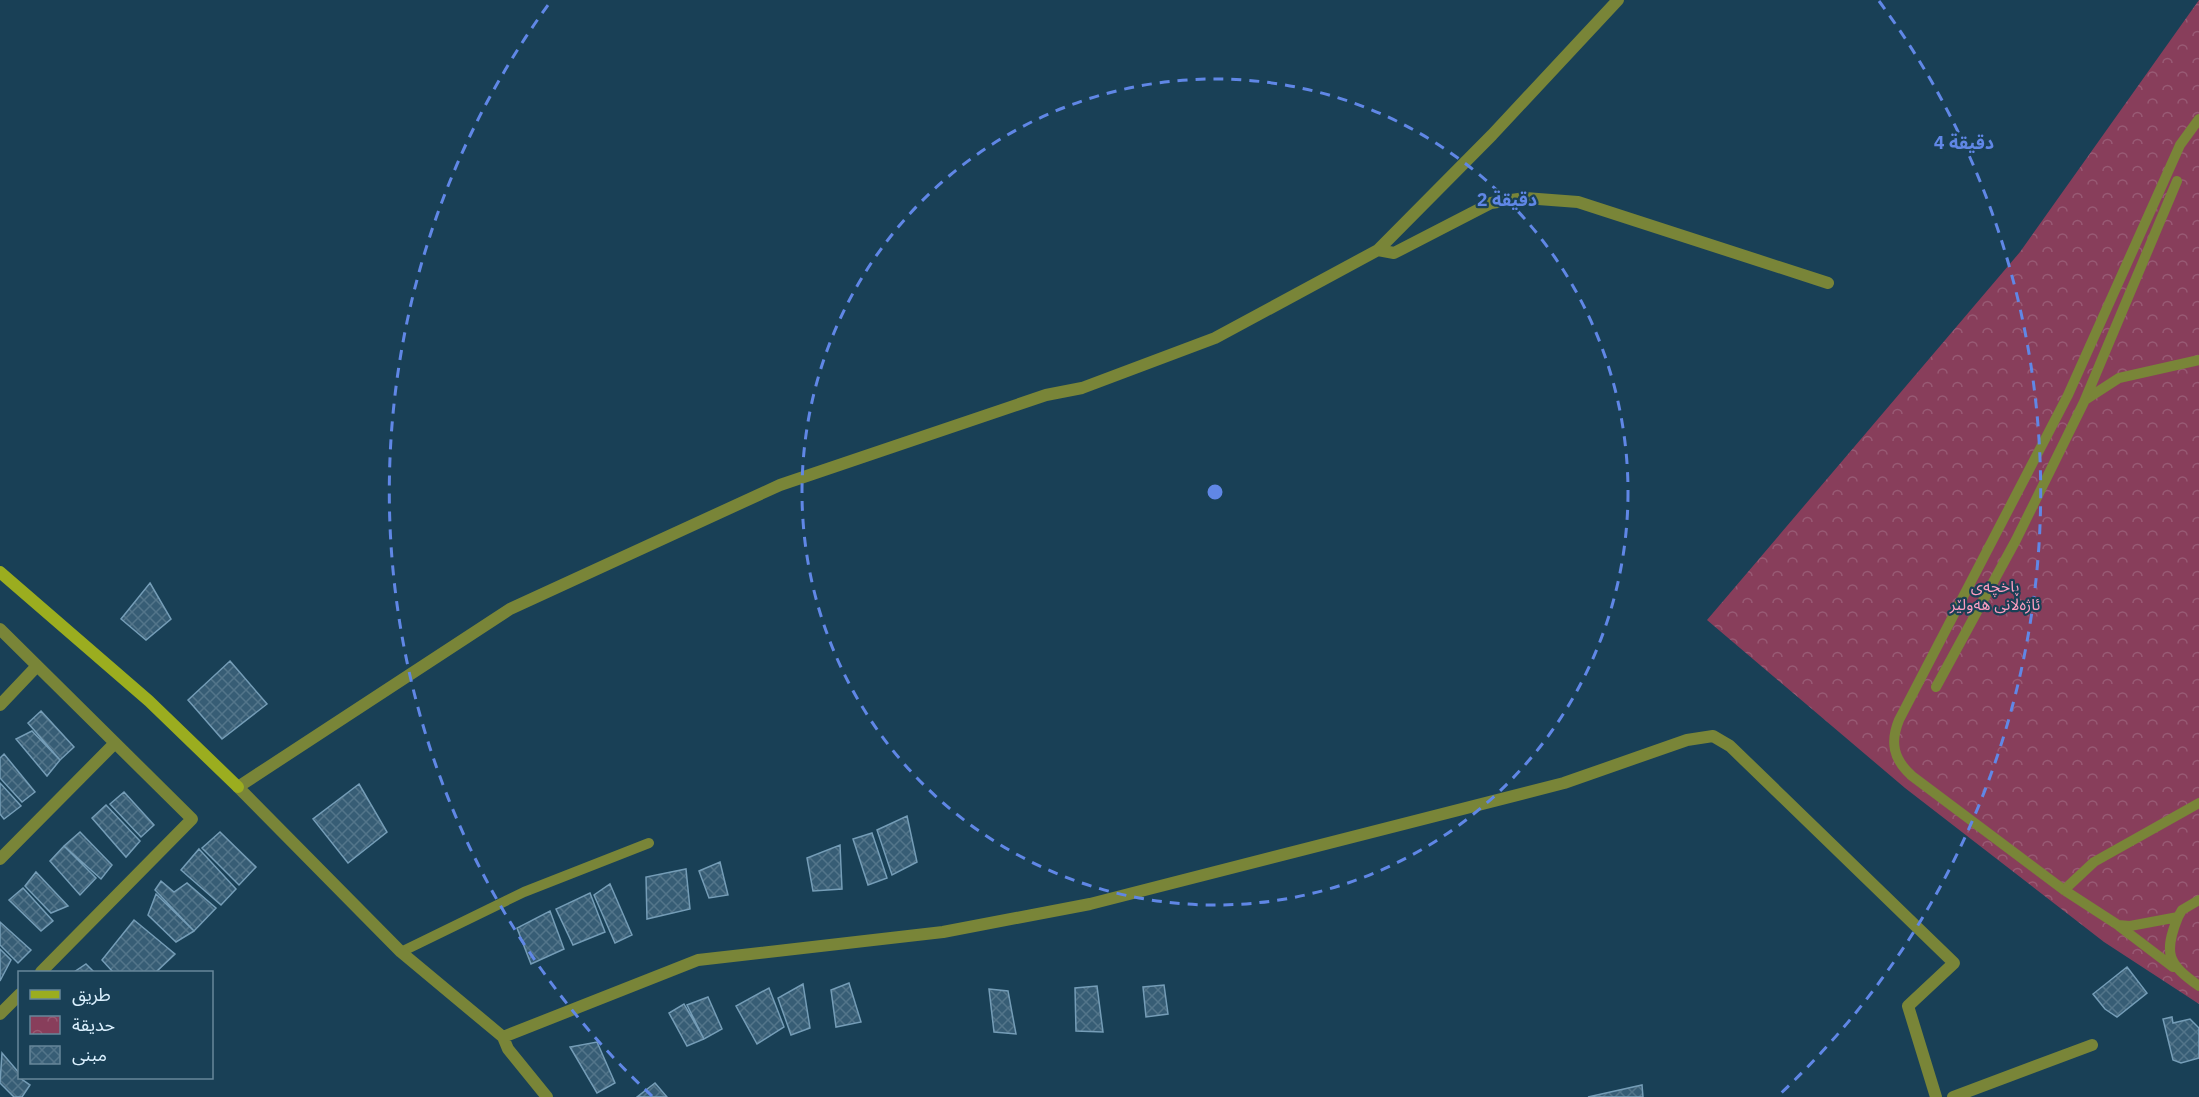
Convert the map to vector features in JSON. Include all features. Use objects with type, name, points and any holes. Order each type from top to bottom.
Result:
[{"type":"street","points":[[238,787],[510,609],[780,485],[1046,395],[1082,388],[1215,338],[1378,250],[1492,135],[1618,0]]},
{"type":"street","points":[[1378,250],[1394,253],[1491,202],[1525,198],[1557,200],[1578,202],[1828,283]]},
{"type":"street","points":[[0,572],[149,702],[238,787],[401,952],[503,1037],[508,1049],[548,1097]]},
{"type":"street","points":[[0,629],[192,819],[42,971]]},
{"type":"street","points":[[0,705],[37,666]]},
{"type":"street","points":[[503,1037],[698,960],[943,932],[1090,904],[1564,783],[1687,740],[1713,736],[1730,746],[1954,963],[1908,1006],[1936,1097]]},
{"type":"street","points":[[0,859],[115,743]]},
{"type":"street","points":[[0,1014],[18,996]]},
{"type":"street","points":[[1953,1097],[2092,1045]]},
{"type":"lane","points":[[2199,119],[2180,145],[2068,395],[1899,720],[1893,741],[1898,760],[1912,776],[2064,890],[2118,925],[2199,986]]},
{"type":"lane","points":[[1936,687],[2016,540],[2084,402],[2177,181]]},
{"type":"lane","points":[[2084,402],[2119,378],[2199,360]]},
{"type":"lane","points":[[2068,395],[2084,402]]},
{"type":"lane","points":[[2064,890],[2094,862],[2199,803]]},
{"type":"lane","points":[[401,952],[524,892],[649,843]]},
{"type":"lane","points":[[2178,971],[2170,957],[2169,950],[2178,917],[2182,910],[2199,900]]},
{"type":"lane","points":[[2118,925],[2130,926],[2178,917]]},
{"type":"green space","name":"باخچەی ئاژەڵانی هەولێر","points":[[2199,0],[2199,1004],[2104,942],[1905,788],[1707,620],[2020,252]]},
{"type":"building","points":[[150,583],[171,619],[146,640],[121,619]]},
{"type":"building","points":[[230,661],[267,704],[222,739],[188,700]]},
{"type":"building","points":[[41,711],[74,747],[60,760],[28,723]]},
{"type":"building","points":[[32,731],[60,760],[47,776],[16,739]]},
{"type":"building","points":[[4,754],[35,792],[22,802],[0,778],[0,758]]},
{"type":"building","points":[[0,783],[21,806],[4,819],[0,814]]},
{"type":"building","points":[[359,784],[387,832],[348,863],[313,819]]},
{"type":"building","points":[[124,792],[154,825],[141,837],[110,804]]},
{"type":"building","points":[[106,805],[140,841],[126,857],[92,818]]},
{"type":"building","points":[[907,816],[917,862],[892,875],[877,830]]},
{"type":"building","points":[[80,832],[112,865],[101,879],[64,846]]},
{"type":"building","points":[[220,832],[256,867],[239,885],[202,848]]},
{"type":"building","points":[[872,833],[887,878],[868,885],[853,839]]},
{"type":"building","points":[[840,845],[842,889],[813,891],[807,858]]},
{"type":"building","points":[[64,846],[96,878],[80,895],[50,861]]},
{"type":"building","points":[[199,849],[236,889],[221,905],[181,870]]},
{"type":"building","points":[[720,862],[728,895],[709,898],[699,871]]},
{"type":"building","points":[[686,869],[690,909],[647,919],[646,877]]},
{"type":"building","points":[[36,872],[68,906],[51,913],[25,886]]},
{"type":"building","points":[[161,881],[174,892],[187,883],[216,908],[194,931],[155,890]]},
{"type":"building","points":[[610,884],[632,935],[615,943],[594,895]]},
{"type":"building","points":[[23,888],[53,921],[41,931],[9,900]]},
{"type":"building","points":[[590,893],[605,932],[573,945],[556,909]]},
{"type":"building","points":[[156,894],[194,931],[176,942],[148,915]]},
{"type":"building","points":[[550,911],[564,949],[531,964],[517,928]]},
{"type":"building","points":[[134,920],[175,954],[157,971],[112,971],[102,960]]},
{"type":"building","points":[[0,922],[31,950],[18,963],[0,945]]},
{"type":"building","points":[[0,949],[11,960],[0,981]]},
{"type":"building","points":[[86,964],[93,971],[76,971]]},
{"type":"building","points":[[2127,967],[2147,993],[2117,1017],[2105,1009],[2093,994]]},
{"type":"building","points":[[849,983],[861,1022],[836,1027],[831,990]]},
{"type":"building","points":[[803,984],[810,1028],[791,1035],[778,998]]},
{"type":"building","points":[[1164,985],[1168,1014],[1146,1017],[1143,987]]},
{"type":"building","points":[[1097,986],[1103,1032],[1076,1031],[1075,988]]},
{"type":"building","points":[[769,988],[784,1027],[757,1044],[736,1006]]},
{"type":"building","points":[[989,989],[1008,991],[1016,1034],[994,1032]]},
{"type":"building","points":[[708,997],[722,1029],[704,1039],[687,1005]]},
{"type":"building","points":[[684,1004],[704,1039],[687,1046],[669,1013]]},
{"type":"building","points":[[2172,1017],[2173,1023],[2190,1019],[2199,1028],[2199,1058],[2181,1063],[2173,1060],[2163,1019]]},
{"type":"building","points":[[597,1042],[615,1083],[597,1093],[570,1047]]},
{"type":"building","points":[[2,1053],[18,1072],[18,1079],[30,1085],[22,1097],[14,1097],[0,1083]]},
{"type":"building","points":[[655,1083],[667,1097],[637,1097]]},
{"type":"building","points":[[1642,1085],[1643,1097],[1588,1097]]}]
